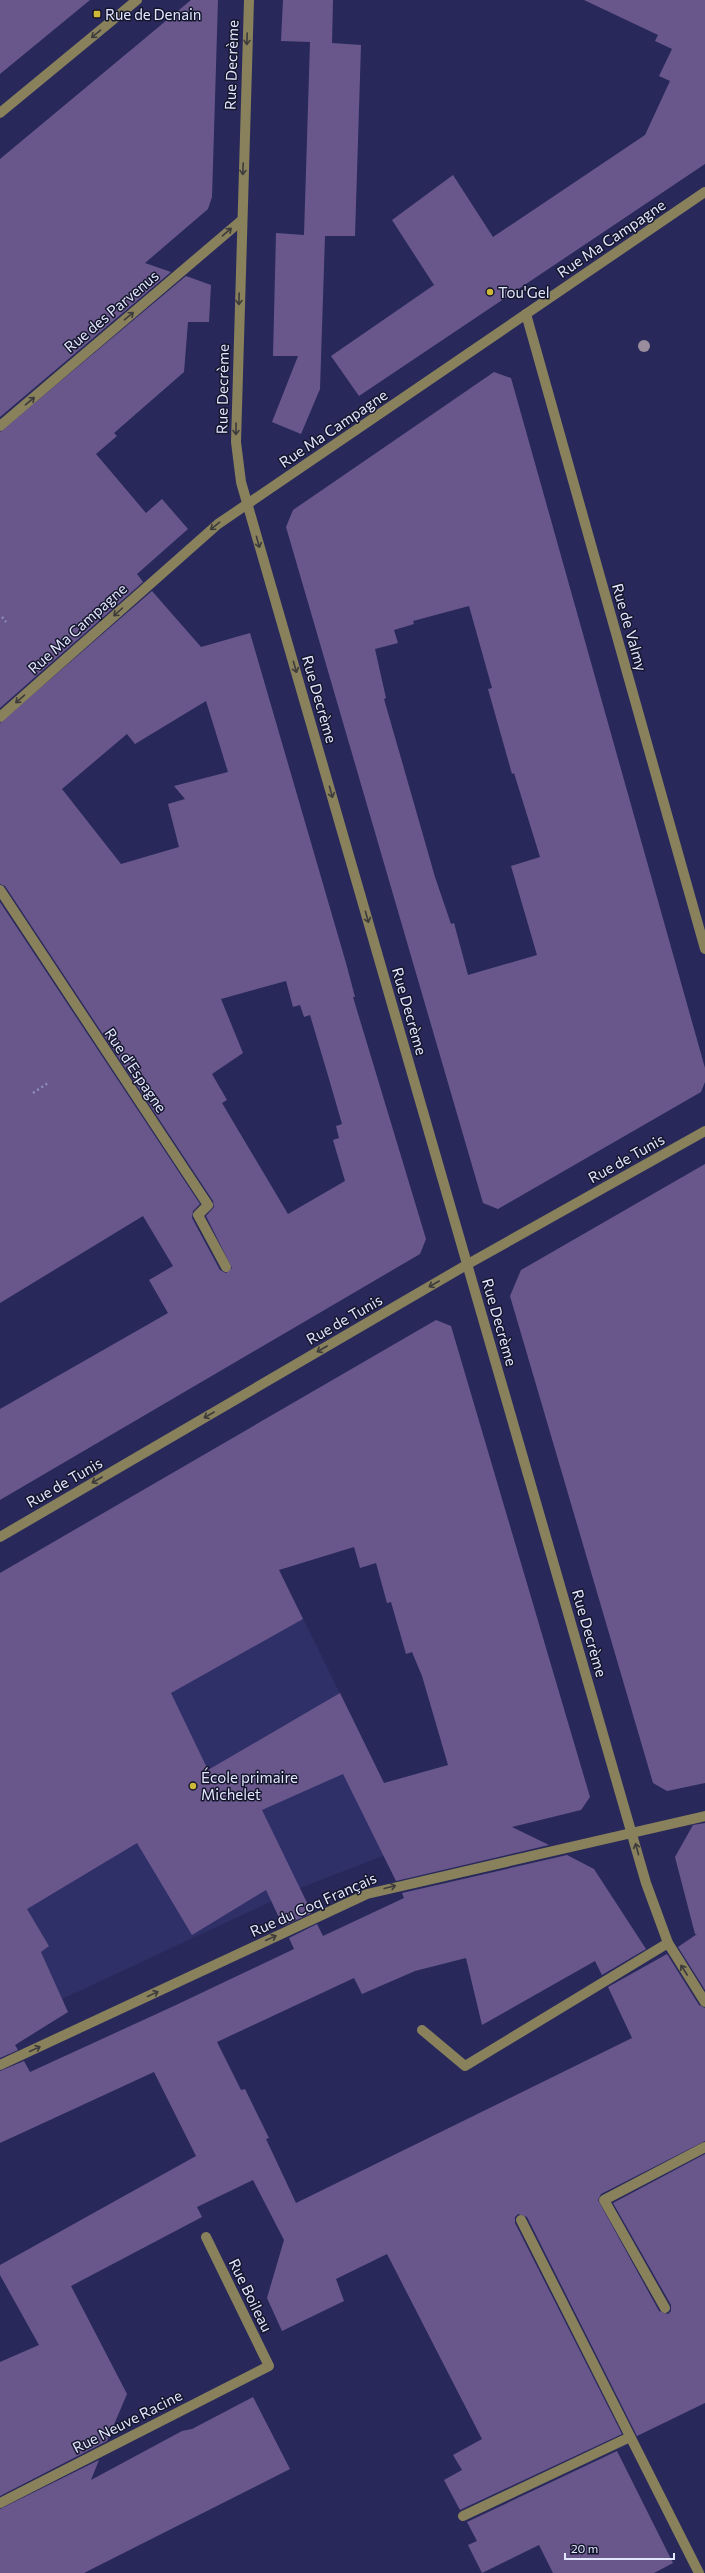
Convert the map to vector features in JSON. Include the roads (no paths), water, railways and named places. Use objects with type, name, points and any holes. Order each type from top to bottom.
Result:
[{"type":"street","points":[[0,114],[137,0]]},
{"type":"street","name":"Rue Decrème","points":[[249,0],[236,442],[241,482],[649,1894],[668,1943],[705,2002]]},
{"type":"street","name":"Rue Ma Campagne","points":[[0,716],[218,524],[705,192]]},
{"type":"street","name":"Rue des Parvenus","points":[[0,426],[242,220]]},
{"type":"street","name":"Rue de Valmy","points":[[526,314],[705,949]]},
{"type":"street","name":"Rue d'Espagne","points":[[0,890],[208,1205],[198,1215],[226,1267]]},
{"type":"street","name":"Rue de Tunis","points":[[0,1537],[468,1264],[705,1131]]},
{"type":"street","name":"Rue du Coq Français","points":[[0,2065],[368,1894],[705,1816]]},
{"type":"street","points":[[422,2030],[465,2066],[668,1943]]},
{"type":"street","points":[[665,2308],[604,2200],[705,2147]]},
{"type":"street","points":[[521,2220],[699,2573]]},
{"type":"street","name":"Rue Boileau","points":[[206,2237],[269,2366]]},
{"type":"street","name":"Rue Neuve Racine","points":[[0,2504],[269,2366]]},
{"type":"street","points":[[463,2516],[630,2437]]},
{"type":"place","name":"Rue de Denain","points":[[97,14]]},
{"type":"place","name":"Tou'Gel","points":[[490,292]]},
{"type":"place","name":"École primaire Michelet","points":[[193,1786]]}]
